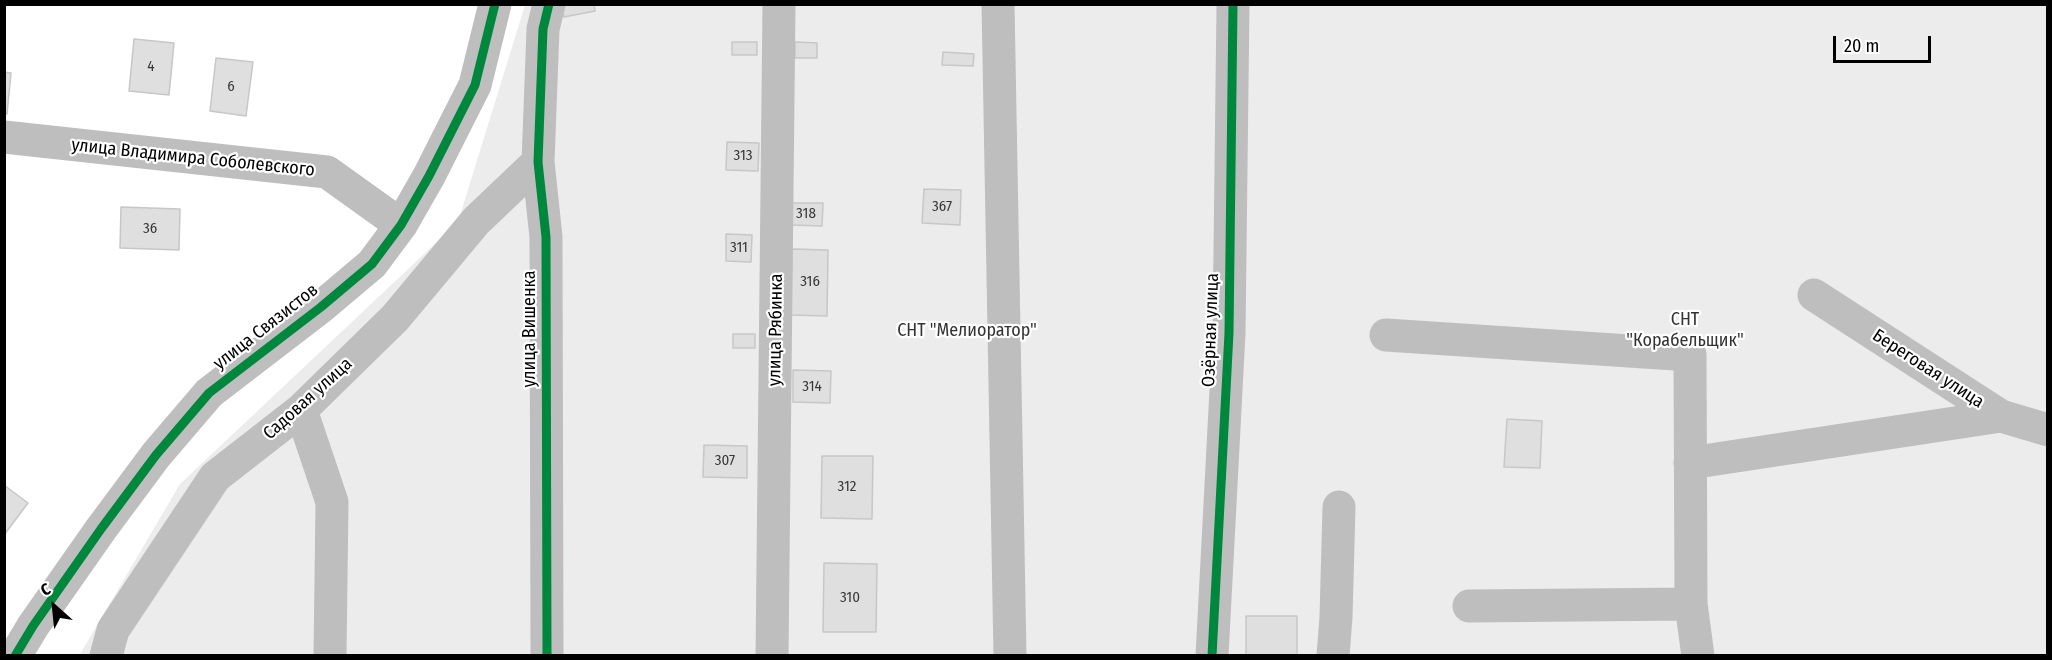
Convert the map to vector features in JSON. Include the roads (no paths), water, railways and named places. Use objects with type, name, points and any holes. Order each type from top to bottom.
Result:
[{"type":"street","name":"улица Связистов","points":[[15,656],[33,626],[101,529],[156,455],[209,393],[321,307],[372,264],[401,225],[429,176],[475,85],[495,4]]},
{"type":"street","name":"улица Вишенка","points":[[548,656],[546,237],[538,162],[543,29],[549,4]]},
{"type":"street","name":"улица Рябинка","points":[[772,656],[779,4]]},
{"type":"street","points":[[998,4],[1010,656]]},
{"type":"street","name":"Озёрная улица","points":[[1212,656],[1229,333],[1233,4]]},
{"type":"street","name":"улица Владимира Соболевского","points":[[4,137],[327,172],[401,225]]},
{"type":"street","name":"Садовая улица","points":[[106,656],[113,630],[215,477],[301,410],[395,318],[476,221],[538,162]]},
{"type":"street","name":"Береговая улица","points":[[1814,296],[2001,416],[2048,430]]},
{"type":"street","points":[[1386,335],[1690,355],[1691,604],[1698,656]]},
{"type":"street","points":[[301,410],[332,502],[330,656]]},
{"type":"street","points":[[1690,463],[2001,416]]},
{"type":"street","points":[[1333,656],[1339,507]]},
{"type":"street","points":[[1469,606],[1691,604]]},
{"type":"park label","name":"СНТ \"Корабельщик\"","points":[[1685,330]]},
{"type":"park label","name":"СНТ \"Мелиоратор\"","points":[[967,331]]}]
